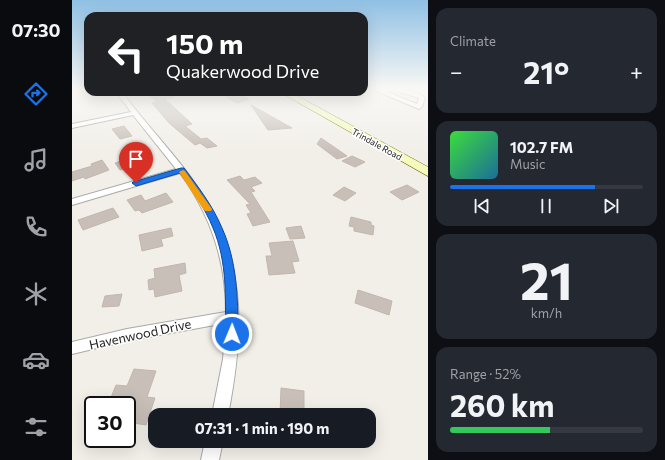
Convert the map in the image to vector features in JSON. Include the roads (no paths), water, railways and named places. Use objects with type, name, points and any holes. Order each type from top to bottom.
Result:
[{"type":"main road","name":"Trindale Road","points":[[316,109],[428,172]]},
{"type":"street","points":[[132,109],[200,195],[218,228],[228,264],[232,294],[232,316],[226,390],[222,408]]},
{"type":"street","points":[[72,126],[135,113]]},
{"type":"street","points":[[72,202],[181,170]]},
{"type":"street","name":"Havenwood Drive","points":[[72,348],[127,335],[232,316]]},
{"type":"street","points":[[210,460],[213,448]]}]
